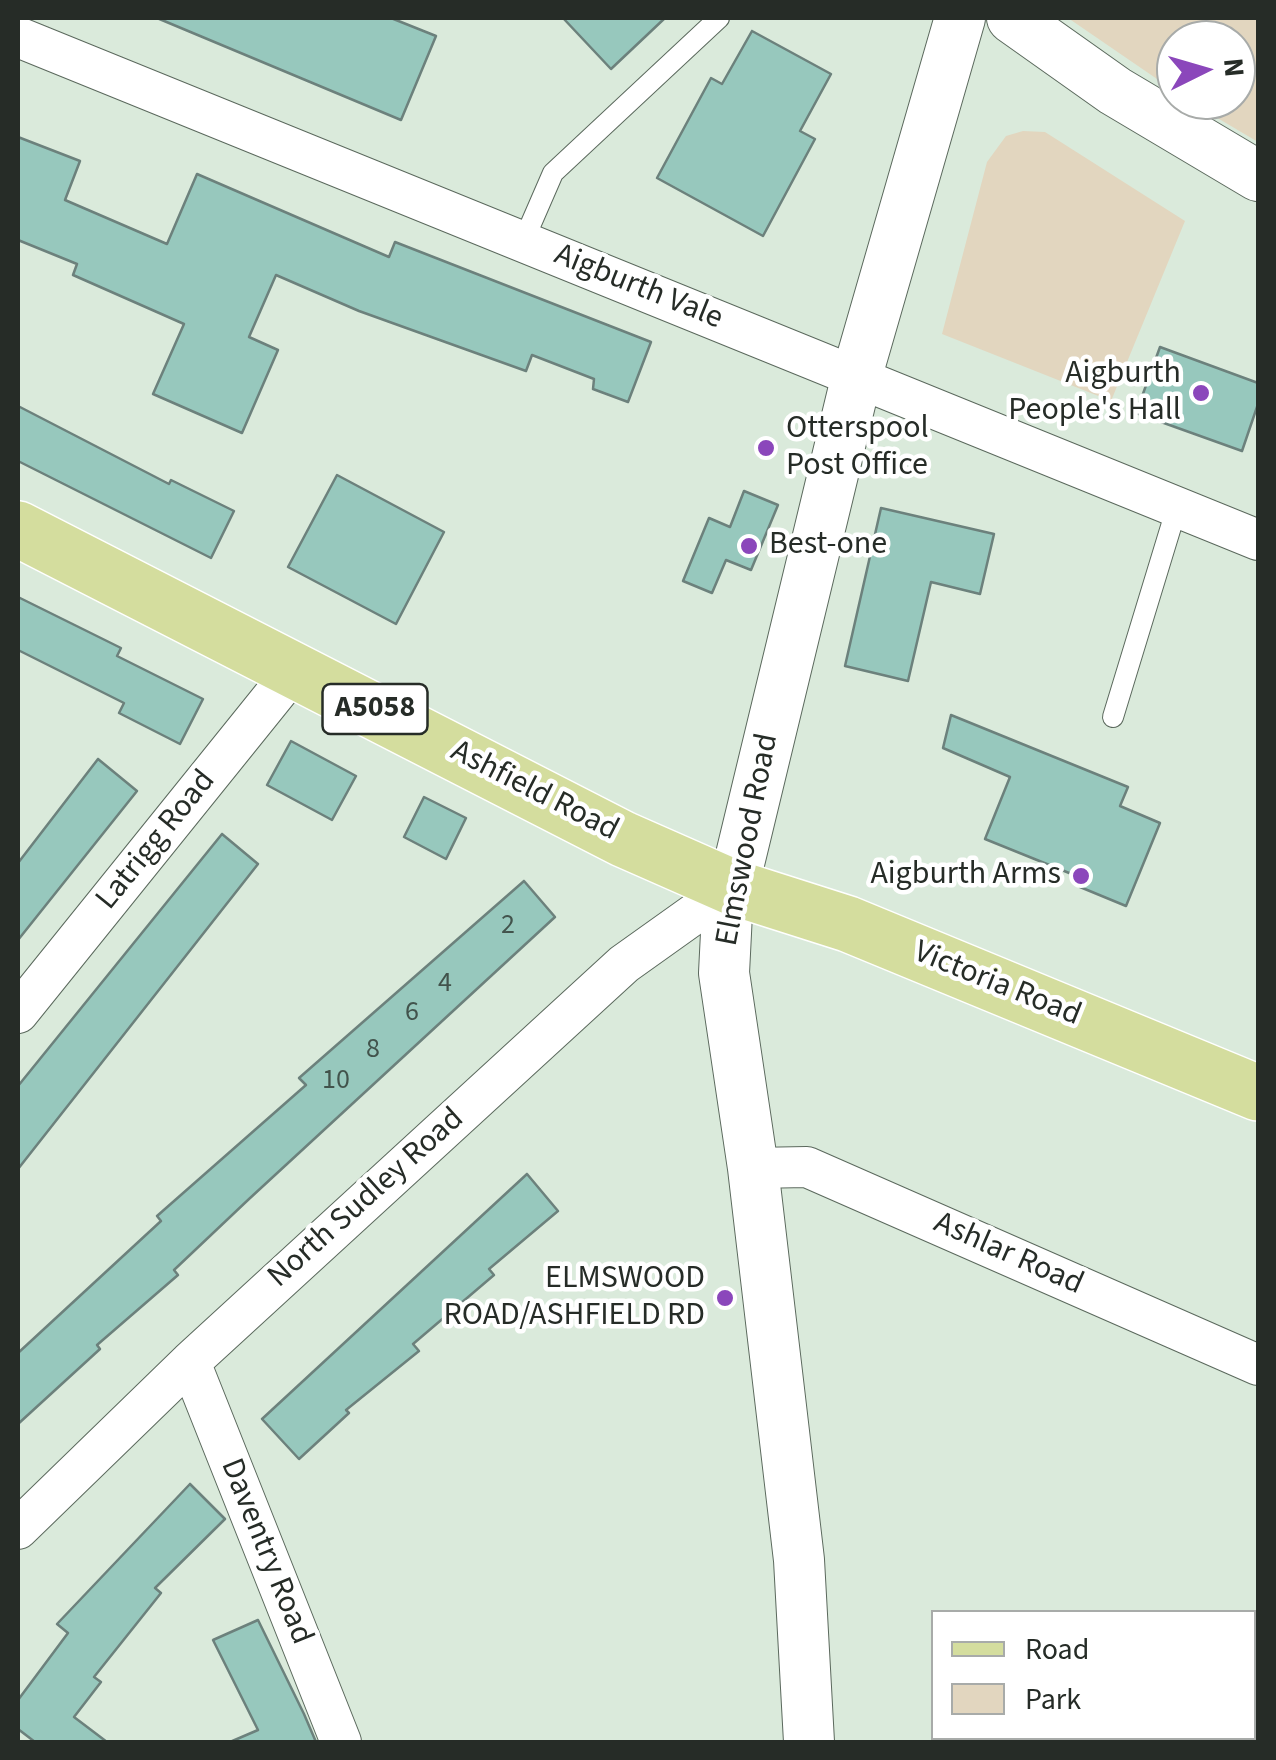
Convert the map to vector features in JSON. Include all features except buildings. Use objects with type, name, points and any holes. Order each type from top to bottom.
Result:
[{"type":"main road","name":"Ashfield Road","points":[[18,530],[296,668],[622,838],[732,887]]},
{"type":"main road","name":"Victoria Road","points":[[732,887],[848,924],[1258,1093]]},
{"type":"street","name":"Elmswood Road","points":[[810,1742],[799,1560],[753,1168],[724,973],[732,887],[857,376],[960,18]]},
{"type":"street","points":[[1012,18],[1114,92],[1258,176]]},
{"type":"street","name":"Aigburth Vale","points":[[18,37],[1258,540]]},
{"type":"street","name":"Latrigg Road","points":[[18,1013],[296,668]]},
{"type":"street","name":"North Sudley Road","points":[[18,1530],[190,1362],[624,964],[652,940],[732,887]]},
{"type":"street","name":"Ashlar Road","points":[[753,1168],[806,1168],[1258,1365]]},
{"type":"street","name":"Daventry Road","points":[[190,1362],[341,1742]]},
{"type":"lane","points":[[523,242],[553,173],[720,18]]},
{"type":"lane","points":[[1113,717],[1176,507]]},
{"type":"green space","points":[[1068,18],[1258,18],[1258,142],[1221,120],[1256,120],[1256,20],[1156,20],[1156,78]]},
{"type":"green space","points":[[1023,131],[1045,132],[1185,221],[1111,401],[942,334],[987,162],[1006,136]]},
{"type":"place","name":"Aigburth People's Hall","points":[[1201,393]]},
{"type":"place","name":"Otterspool Post Office","points":[[766,448]]},
{"type":"place","name":"Best-one","points":[[749,546]]},
{"type":"place","name":"Aigburth Arms","points":[[1081,876]]},
{"type":"place","name":"ELMSWOOD ROAD/ASHFIELD RD","points":[[725,1298]]}]
